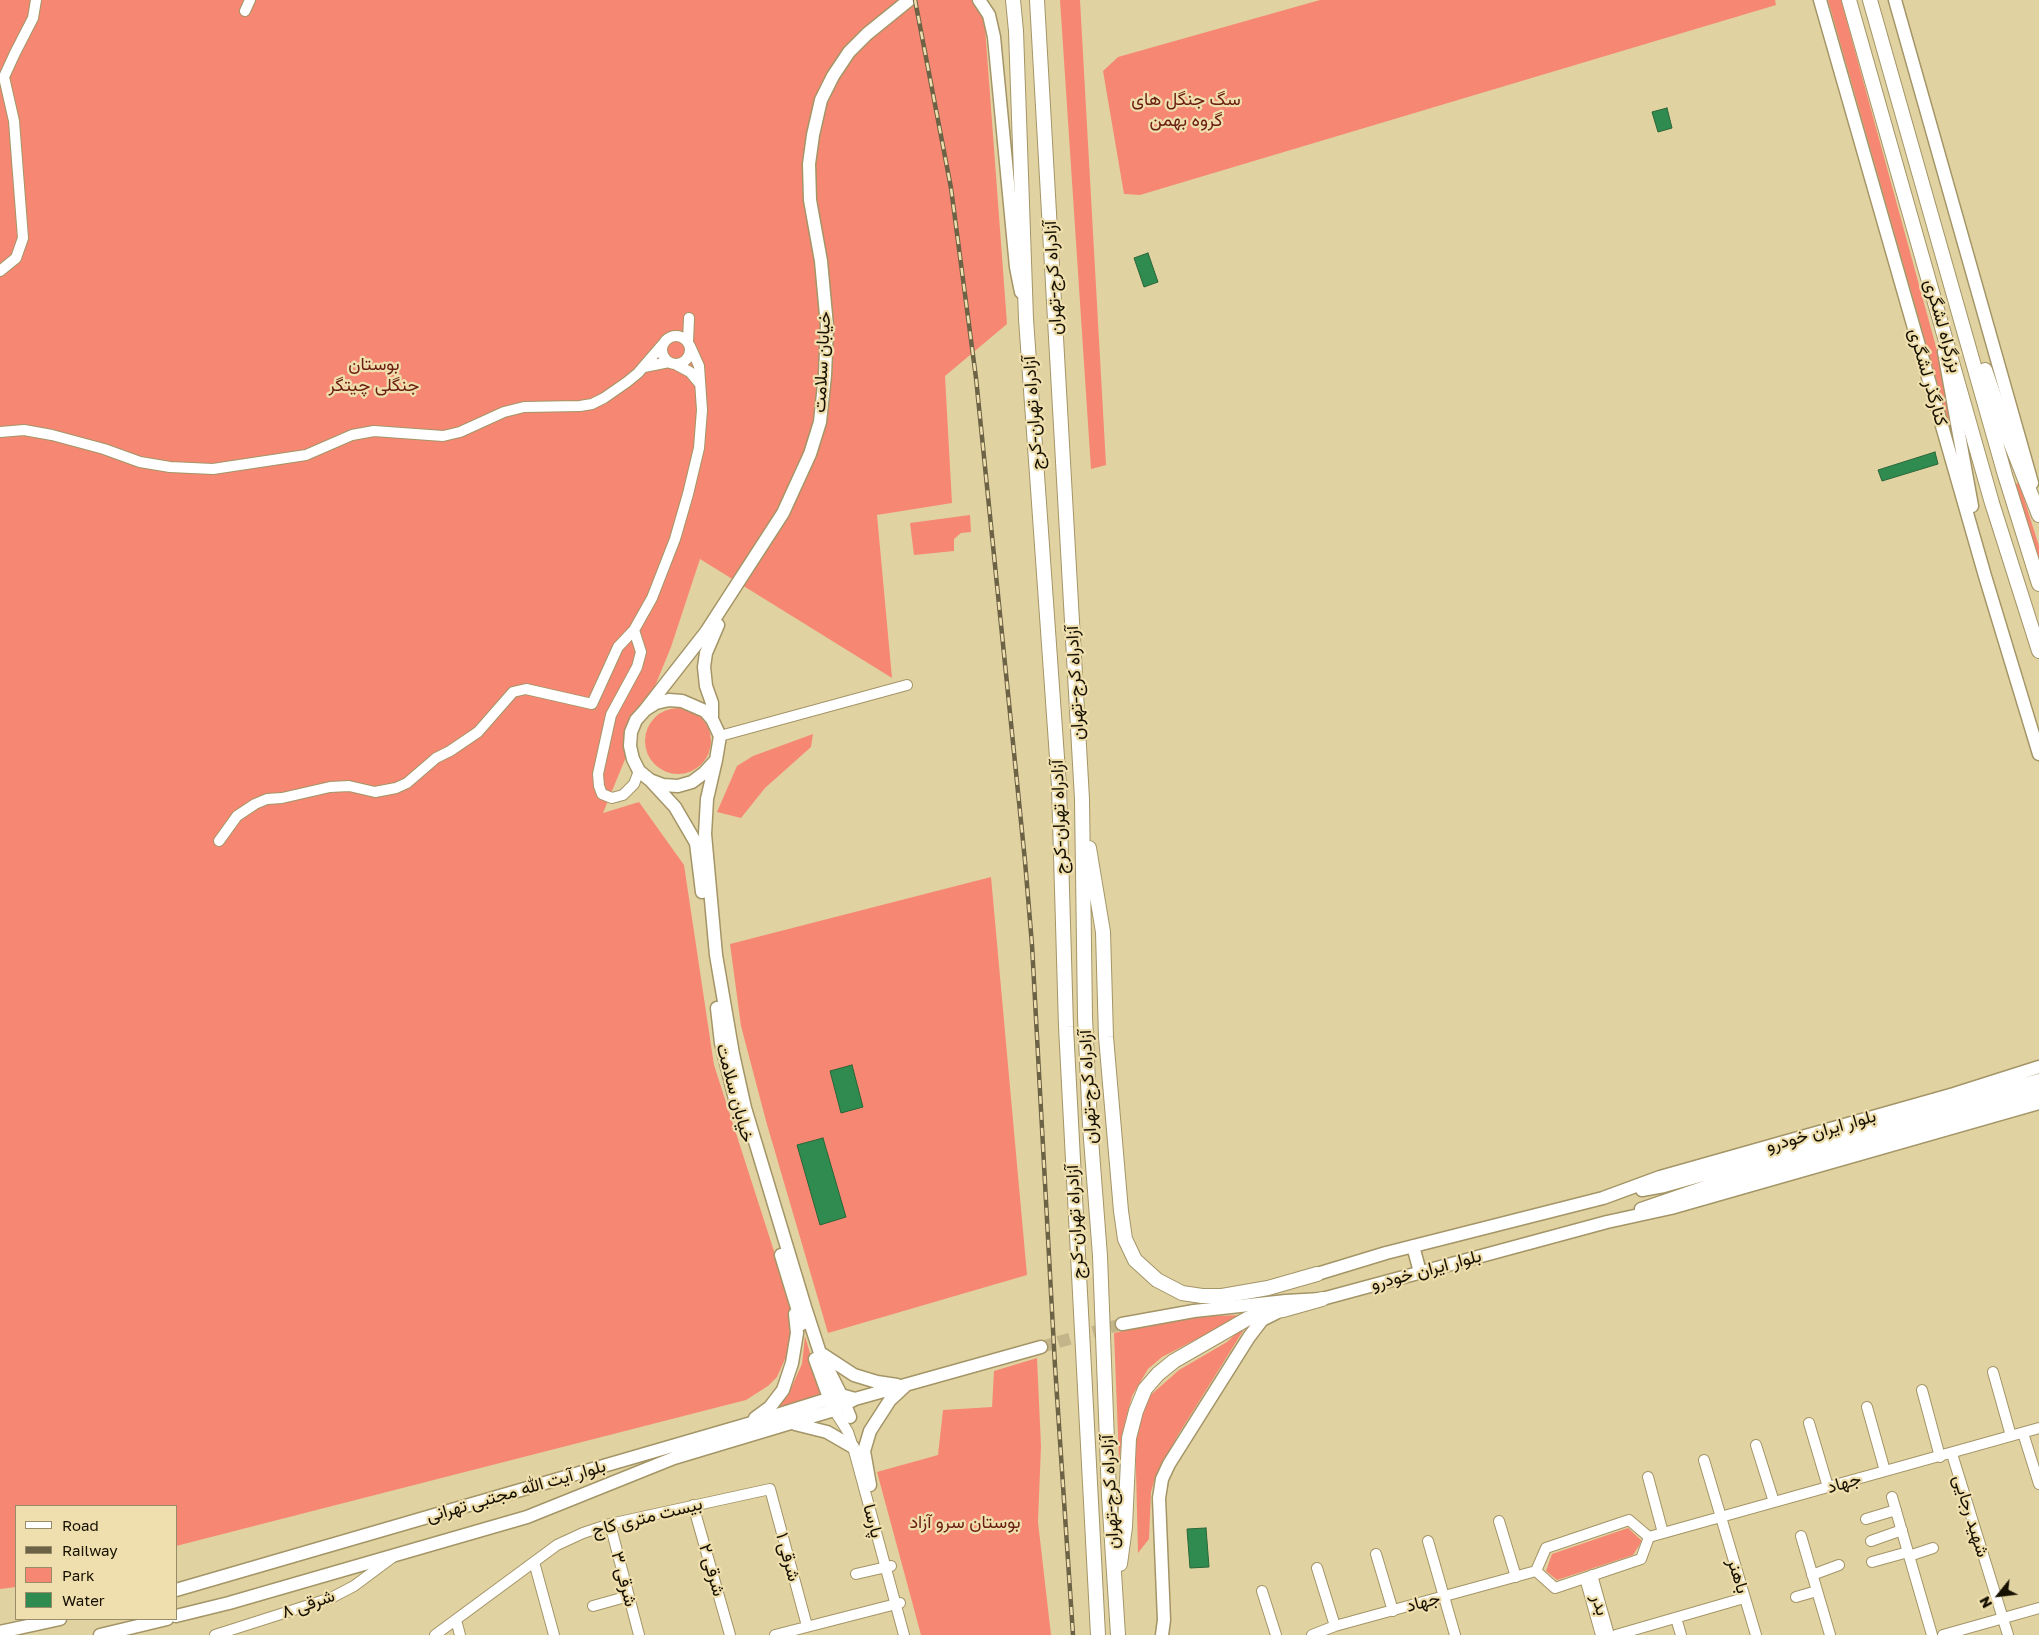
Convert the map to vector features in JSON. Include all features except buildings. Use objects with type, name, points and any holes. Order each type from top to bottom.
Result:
[{"type":"highway","name":"آزادراه تهران-کرج","points":[[1013,0],[1016,32],[1026,319],[1059,786],[1066,1027],[1098,1635]]},
{"type":"highway","name":"آزادراه کرج-تهران","points":[[1037,0],[1082,799],[1088,1097],[1100,1256],[1108,1495],[1118,1635]]},
{"type":"highway","name":"بزرگراه لشگری","points":[[1849,0],[1992,503],[2039,651]]},
{"type":"highway","name":"بزرگراه لشگری","points":[[1870,0],[2005,475],[2039,584]]},
{"type":"highway","points":[[1943,252],[2006,431],[2039,515]]},
{"type":"highway","points":[[1082,799],[1103,932],[1106,1038],[1121,1212],[1125,1239],[1135,1260],[1157,1280],[1182,1292],[1202,1296],[1222,1296],[1268,1288],[1316,1274]]},
{"type":"highway","points":[[1116,1592],[1125,1527],[1129,1438],[1136,1411],[1145,1389],[1168,1365],[1247,1319],[1262,1312],[1283,1310],[1322,1299]]},
{"type":"main road","name":"خیابان سلامت","points":[[712,719],[712,704],[706,686],[704,666],[706,653],[728,607],[761,559],[807,484],[817,459],[829,400],[834,346],[833,302],[810,200],[809,164],[821,100],[833,76],[849,52],[867,34],[909,0]]},
{"type":"main road","name":"خیابان سلامت","points":[[645,710],[706,632],[783,513],[810,454],[820,422],[828,326],[825,261],[815,186],[815,155],[827,101],[840,74],[860,50],[918,0]]},
{"type":"main road","points":[[979,0],[989,14],[994,37],[1016,267],[1026,319]]},
{"type":"main road","name":"کنارگذر لشگری","points":[[1820,0],[1985,576],[2039,754]]},
{"type":"main road","points":[[1895,0],[2039,507]]},
{"type":"main road","points":[[1935,300],[1985,576]]},
{"type":"main road","points":[[682,701],[704,711],[712,719],[720,736],[716,760],[692,782],[678,786],[663,786],[650,780],[640,771],[633,759],[630,746],[631,732],[636,720],[645,710],[662,702],[682,701]]},
{"type":"main road","name":"خیابان سلامت","points":[[716,760],[707,799],[705,834],[716,955],[733,1054],[747,1116],[820,1353],[842,1404]]},
{"type":"main road","name":"خیابان سلامت","points":[[650,780],[675,807],[696,844],[721,1043],[731,1087],[795,1304],[842,1404]]},
{"type":"main road","name":"بلوار ایران خودرو","points":[[1603,1198],[1669,1174],[1954,1094],[2039,1067]]},
{"type":"main road","name":"بلوار ایران خودرو","points":[[1608,1222],[1667,1198],[1793,1155],[2039,1080]]},
{"type":"main road","name":"بلوار ایران خودرو","points":[[1316,1274],[1413,1246],[1603,1198],[1664,1186],[1793,1155],[2039,1091]]},
{"type":"main road","name":"بلوار ایران خودرو","points":[[1122,1324],[1179,1313],[1286,1301],[1322,1299],[1608,1222],[1672,1208],[2039,1103]]},
{"type":"main road","points":[[1413,1246],[1420,1272]]},
{"type":"main road","points":[[748,1424],[770,1407],[783,1390],[792,1363],[796,1333],[795,1304]]},
{"type":"main road","points":[[1162,1635],[1164,1620],[1159,1498],[1162,1479],[1169,1464],[1249,1337],[1262,1320],[1283,1310]]},
{"type":"main road","points":[[842,1404],[1041,1347]]},
{"type":"main road","points":[[820,1353],[854,1375],[877,1382],[904,1386]]},
{"type":"main road","points":[[870,1485],[864,1451],[870,1431],[890,1400],[904,1386]]},
{"type":"main road","name":"بلوار آیت الله مجتبی تهرانی","points":[[178,1589],[748,1424],[842,1404]]},
{"type":"main road","name":"بلوار آیت الله مجتبی تهرانی","points":[[178,1616],[393,1557],[527,1517],[674,1458],[842,1404]]},
{"type":"main road","points":[[784,1424],[800,1424],[813,1427],[827,1432],[853,1447]]},
{"type":"main road","points":[[0,1632],[55,1620]]},
{"type":"main road","points":[[100,1635],[162,1620]]},
{"type":"main road","points":[[1164,1620],[1172,1635]]},
{"type":"street","points":[[0,271],[16,258],[23,238],[14,121],[4,77],[14,53],[34,18],[36,0]]},
{"type":"street","points":[[245,11],[250,0]]},
{"type":"street","points":[[644,367],[682,363],[687,359],[689,318],[674,336]]},
{"type":"street","points":[[0,432],[24,430],[52,435],[104,449],[140,462],[170,467],[213,469],[306,456],[352,436],[374,432],[443,436],[460,432],[504,412],[524,407],[586,405],[604,398],[627,382],[644,367],[667,338],[680,336],[689,344],[698,366],[702,410],[698,448],[688,494],[675,539],[655,590],[634,630],[618,647],[592,704],[526,689],[513,692],[478,732],[450,752],[436,758],[406,783],[396,788],[375,792],[349,786],[330,787],[282,798],[267,799],[255,804],[237,816],[219,841]]},
{"type":"street","points":[[663,344],[662,351],[664,357],[690,372],[701,385]]},
{"type":"street","points":[[634,630],[641,652],[637,667],[612,714],[598,774],[602,794],[612,798],[623,795],[634,784],[640,771]]},
{"type":"street","points":[[720,736],[907,685]]},
{"type":"street","points":[[1993,1372],[2011,1436]]},
{"type":"street","points":[[1922,1390],[1940,1457]]},
{"type":"street","name":"پارسا","points":[[842,1404],[848,1432],[910,1635]]},
{"type":"street","name":"پارسا","points":[[842,1404],[870,1485],[889,1566]]},
{"type":"street","points":[[1867,1407],[1885,1471]]},
{"type":"street","points":[[1809,1423],[1828,1487]]},
{"type":"street","name":"جهاد","points":[[1650,1537],[1952,1454],[2039,1428]]},
{"type":"street","points":[[2023,1432],[2039,1484]]},
{"type":"street","points":[[1756,1446],[1774,1502]]},
{"type":"street","name":"شهید رجایی","points":[[1952,1454],[2008,1635]]},
{"type":"street","name":"باهنر","points":[[1704,1460],[1756,1635]]},
{"type":"street","points":[[1648,1478],[1663,1533]]},
{"type":"street","name":"بیست متری کاج","points":[[435,1635],[557,1545],[610,1524],[770,1489]]},
{"type":"street","name":"۱ شرقی","points":[[770,1489],[807,1626]]},
{"type":"street","points":[[1892,1497],[1932,1635]]},
{"type":"street","name":"۲ شرقی","points":[[693,1505],[730,1635]]},
{"type":"street","points":[[1866,1519],[1896,1510]]},
{"type":"street","points":[[1629,1520],[1650,1537],[1641,1559],[1555,1588],[1536,1572],[1546,1548],[1629,1520]]},
{"type":"street","points":[[1499,1521],[1516,1577]]},
{"type":"street","name":"۳ شرقی","points":[[610,1524],[639,1635]]},
{"type":"street","points":[[1871,1540],[1902,1530]]},
{"type":"street","points":[[1801,1536],[1830,1635]]},
{"type":"street","points":[[1428,1541],[1455,1635]]},
{"type":"street","points":[[1872,1562],[1933,1548]]},
{"type":"street","points":[[1376,1554],[1393,1611]]},
{"type":"street","name":"۸ شرقی","points":[[215,1635],[331,1598],[354,1586],[393,1557]]},
{"type":"street","points":[[534,1562],[554,1635]]},
{"type":"street","points":[[1812,1575],[1839,1565]]},
{"type":"street","points":[[856,1574],[889,1566]]},
{"type":"street","points":[[1317,1568],[1335,1626]]},
{"type":"street","name":"جهاد","points":[[1312,1635],[1335,1626],[1536,1572]]},
{"type":"street","name":"بدر","points":[[1589,1577],[1601,1635]]},
{"type":"street","name":"بدر","points":[[1589,1577],[1609,1635]]},
{"type":"street","points":[[1262,1591],[1276,1635]]},
{"type":"street","points":[[1796,1597],[1817,1591]]},
{"type":"street","points":[[594,1606],[629,1596]]},
{"type":"street","points":[[1616,1635],[1744,1598]]},
{"type":"street","points":[[775,1635],[899,1603]]},
{"type":"street","name":"پارسا","points":[[899,1603],[904,1635]]},
{"type":"street","points":[[1943,1635],[2039,1608]]},
{"type":"street","points":[[1676,1618],[1681,1635]]},
{"type":"street","points":[[456,1620],[460,1635]]},
{"type":"green space","name":"بوستان جنگلی چیتگر","points":[[0,0],[983,0],[1007,324],[945,376],[952,503],[877,515],[892,678],[700,559],[671,647],[603,813],[639,802],[684,865],[714,1065],[792,1307],[789,1350],[777,1377],[768,1386],[746,1400],[178,1545],[178,1505],[15,1505],[15,1587],[0,1589]]},
{"type":"green space","points":[[1060,0],[1080,0],[1106,465],[1091,469]]},
{"type":"green space","name":"سگ جنگل های گروه بهمن","points":[[1320,0],[1775,0],[1776,5],[1140,195],[1124,194],[1103,71],[1118,57]]},
{"type":"green space","points":[[1828,0],[1841,0],[1947,387],[1964,477]]},
{"type":"green space","points":[[2019,483],[2039,546],[2039,563],[2011,485]]},
{"type":"green space","points":[[970,515],[971,532],[961,533],[954,539],[954,551],[914,555],[910,523]]},
{"type":"green space","points":[[678,708],[691,711],[701,718],[708,728],[711,741],[708,754],[701,764],[691,771],[678,774],[665,771],[655,764],[648,754],[645,741],[648,728],[655,718],[665,711]]},
{"type":"green space","points":[[813,734],[811,747],[765,788],[741,818],[717,812],[737,766],[753,756]]},
{"type":"green space","points":[[991,877],[1027,1275],[828,1333],[766,1121],[741,1026],[730,944]]},
{"type":"green space","points":[[1243,1315],[1162,1357],[1148,1369],[1132,1396],[1124,1426],[1119,1460],[1114,1333],[1184,1317]]},
{"type":"green space","points":[[1248,1323],[1178,1435],[1155,1478],[1151,1492],[1149,1539],[1138,1553],[1135,1431],[1145,1400],[1179,1370],[1227,1342]]},
{"type":"green space","points":[[805,1336],[822,1394],[767,1413],[788,1393],[793,1384],[802,1364]]},
{"type":"green space","name":"بوستان سرو آزاد","points":[[1037,1358],[1041,1446],[1038,1522],[1051,1635],[921,1635],[877,1472],[938,1455],[943,1410],[992,1407],[994,1371]]},
{"type":"green space","points":[[1628,1528],[1642,1541],[1633,1555],[1557,1580],[1546,1571],[1552,1554]]},
{"type":"water","points":[[1667,108],[1672,128],[1658,132],[1652,112]]},
{"type":"water","points":[[1148,253],[1158,282],[1144,287],[1134,258]]},
{"type":"water","points":[[1935,452],[1938,464],[1882,481],[1878,470]]},
{"type":"water","points":[[852,1065],[863,1107],[841,1113],[830,1071]]},
{"type":"water","points":[[823,1138],[846,1217],[820,1225],[797,1145]]},
{"type":"water","points":[[1206,1528],[1209,1567],[1190,1568],[1187,1529]]},
{"type":"tunnel","points":[[1041,1347],[1122,1324]]},
{"type":"railway","points":[[915,0],[951,188],[976,378],[1025,861],[1032,945],[1055,1366],[1073,1635]]}]
